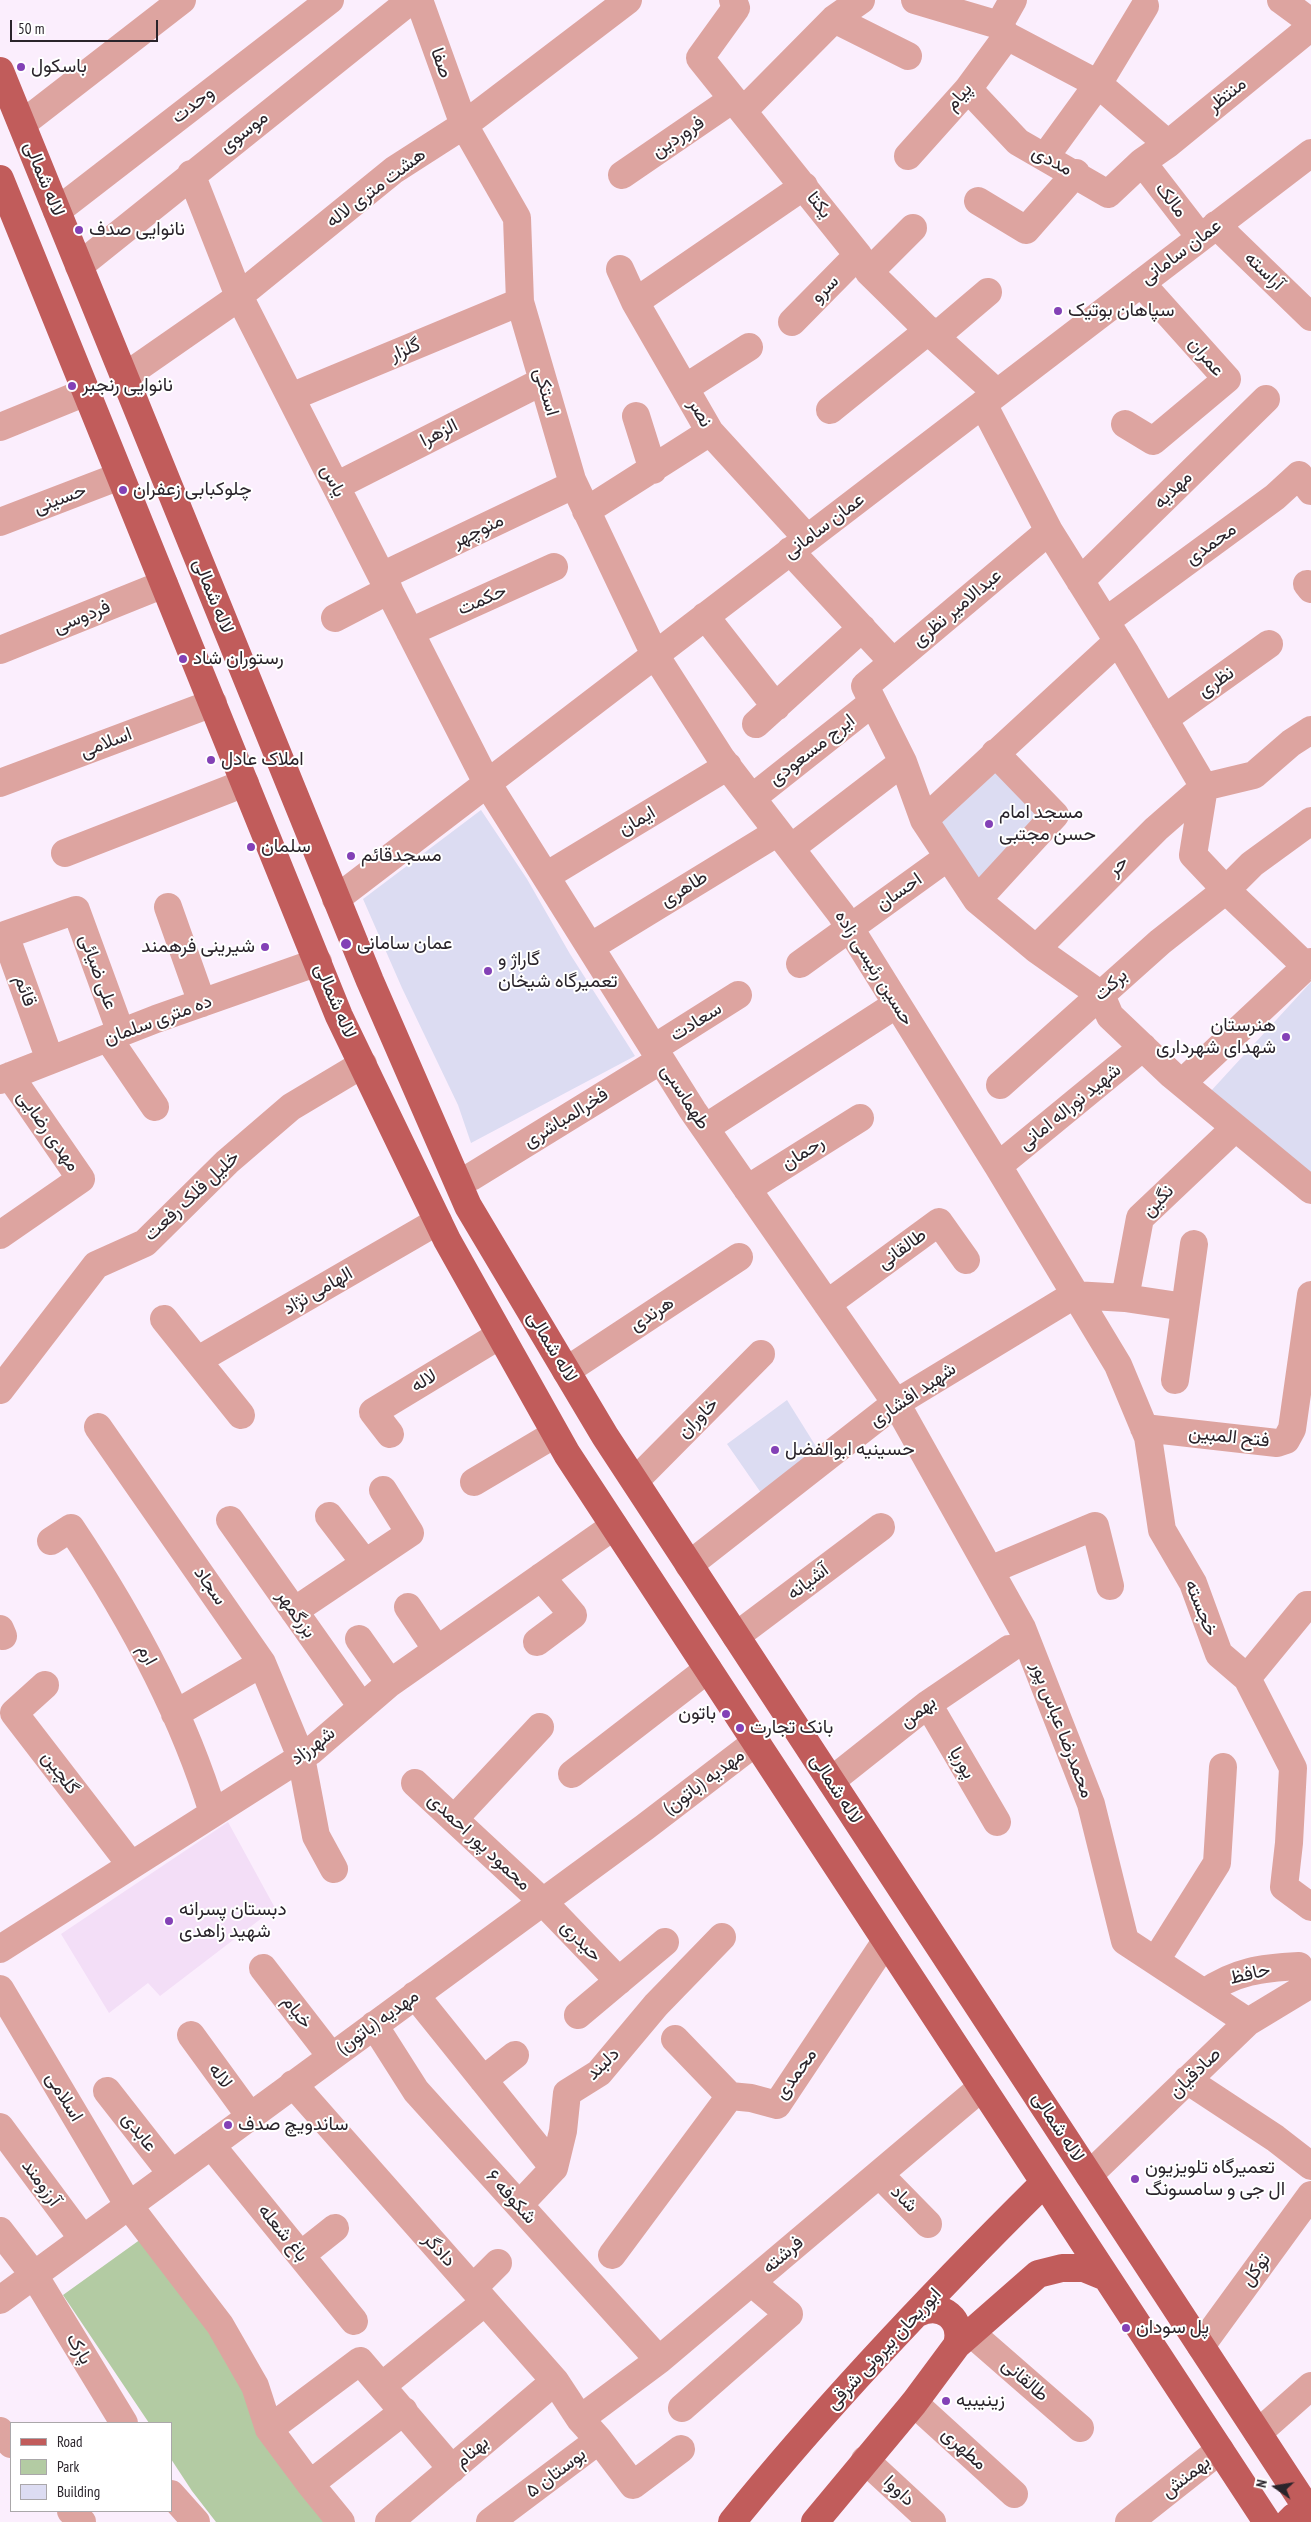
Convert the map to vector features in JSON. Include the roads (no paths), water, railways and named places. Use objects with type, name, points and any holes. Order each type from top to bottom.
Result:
[{"type":"main road","name":"لاله شمالی","points":[[0,70],[370,981],[468,1206],[614,1450],[1311,2514]]},
{"type":"main road","name":"لاله شمالی","points":[[0,182],[340,1016],[438,1221],[555,1434],[576,1468],[1267,2522]]},
{"type":"main road","points":[[143,532],[163,564],[169,567],[178,568],[183,561],[190,538]]},
{"type":"main road","points":[[183,630],[192,609],[196,604],[201,604],[215,613],[230,638]]},
{"type":"main road","points":[[576,1468],[614,1450]]},
{"type":"main road","points":[[1015,2212],[1023,2170],[1023,2149]]},
{"type":"main road","name":"ابوریحان بیرونی شرقی","points":[[732,2522],[801,2438],[918,2312],[1044,2182]]},
{"type":"main road","points":[[815,2522],[914,2403],[964,2339],[1038,2274],[1062,2268],[1084,2268],[1106,2277]]},
{"type":"main road","points":[[918,2312],[925,2309],[940,2309],[952,2317],[964,2339]]},
{"type":"main road","points":[[1223,2454],[1251,2487],[1262,2491],[1270,2482],[1274,2472],[1274,2457]]},
{"type":"main road","points":[[1289,2522],[1294,2517],[1301,2517],[1308,2522]]},
{"type":"street","points":[[22,124],[182,0]]},
{"type":"street","name":"وحدت","points":[[57,211],[330,0]]},
{"type":"street","name":"موسوی","points":[[79,266],[191,174],[411,0]]},
{"type":"street","name":"صفا","points":[[419,0],[464,125]]},
{"type":"street","name":"هشت متری لاله","points":[[124,377],[239,296],[394,170],[464,125],[628,0]]},
{"type":"street","name":"یکتا","points":[[733,0],[736,8],[700,58],[804,186],[864,264],[932,334],[990,398]]},
{"type":"street","name":"فروردین","points":[[622,175],[738,105],[834,19],[861,0]]},
{"type":"street","points":[[914,0],[1003,30],[1098,84],[1168,144]]},
{"type":"street","name":"پیام","points":[[908,156],[968,89],[1003,30],[1013,0]]},
{"type":"street","points":[[1281,0],[1311,22]]},
{"type":"street","points":[[1045,157],[1098,84],[1145,6]]},
{"type":"street","points":[[834,19],[908,56]]},
{"type":"street","name":"منتظر","points":[[1142,162],[1168,144],[1311,27]]},
{"type":"street","name":"مددی","points":[[968,89],[1018,142],[1076,173],[1108,194],[1142,162]]},
{"type":"street","name":"استکی","points":[[464,125],[517,218],[520,302],[574,485],[655,655]]},
{"type":"street","name":"عمان سامانی","points":[[336,898],[1311,153]]},
{"type":"street","name":"مالک","points":[[1142,162],[1208,231]]},
{"type":"street","points":[[978,201],[1026,230],[1076,173]]},
{"type":"street","name":"یاس","points":[[191,174],[239,296],[487,783]]},
{"type":"street","points":[[635,302],[804,186]]},
{"type":"street","name":"سرو","points":[[792,322],[864,264],[913,228]]},
{"type":"street","name":"آراسته","points":[[1208,231],[1311,317]]},
{"type":"street","name":"نصر","points":[[620,269],[635,302],[710,432],[862,628],[893,662]]},
{"type":"street","name":"عمران","points":[[1125,424],[1153,441],[1227,379],[1141,283]]},
{"type":"street","points":[[830,410],[988,292]]},
{"type":"street","name":"گلزار","points":[[291,397],[520,302]]},
{"type":"street","points":[[685,388],[749,347]]},
{"type":"street","name":"الزهرا","points":[[336,486],[543,381]]},
{"type":"street","points":[[0,427],[86,392]]},
{"type":"street","points":[[990,398],[1049,531],[1112,631],[1204,787],[1194,855],[1226,890],[1309,964],[1182,1083]]},
{"type":"street","name":"مهدیه","points":[[1080,581],[1266,399]]},
{"type":"street","points":[[636,416],[652,470]]},
{"type":"street","points":[[586,511],[710,432]]},
{"type":"street","name":"حسینی","points":[[0,522],[120,476]]},
{"type":"street","name":"محمدی","points":[[1112,631],[1299,476],[1311,491]]},
{"type":"street","name":"منوچهر","points":[[335,618],[385,583],[574,485]]},
{"type":"street","name":"عبدالامیر نظری","points":[[868,694],[893,662],[1049,531]]},
{"type":"street","name":"حکمت","points":[[410,632],[554,567]]},
{"type":"street","name":"فردوسی","points":[[0,650],[164,584]]},
{"type":"street","points":[[705,616],[766,716],[862,628]]},
{"type":"street","points":[[924,820],[995,753],[1112,631]]},
{"type":"street","name":"نظری","points":[[1164,719],[1269,644]]},
{"type":"street","name":"حسین رئیسی زاده","points":[[655,655],[728,766],[849,928],[998,1166],[1074,1295]]},
{"type":"street","points":[[868,694],[903,762],[924,820],[977,900],[1036,949],[1101,994],[1110,1016],[1143,1047],[1182,1083],[1311,1190]]},
{"type":"street","name":"ایرج مسعودی","points":[[752,798],[868,694]]},
{"type":"street","name":"اسلامی","points":[[0,783],[213,703]]},
{"type":"street","points":[[1204,787],[1254,775],[1292,743],[1311,730]]},
{"type":"street","points":[[977,900],[1055,816],[995,753]]},
{"type":"street","name":"طاهری","points":[[590,947],[784,840],[903,762]]},
{"type":"street","name":"ایمان","points":[[546,876],[728,766]]},
{"type":"street","points":[[65,853],[245,783]]},
{"type":"street","name":"طهماسبی","points":[[487,783],[705,1128],[896,1402]]},
{"type":"street","name":"حر","points":[[1036,949],[1156,829],[1204,787]]},
{"type":"street","name":"برکت","points":[[1000,1085],[1160,942],[1226,890],[1252,864],[1311,821]]},
{"type":"street","name":"احسان","points":[[800,964],[948,857]]},
{"type":"street","points":[[168,907],[202,1004]]},
{"type":"street","name":"علی ضیائی","points":[[76,910],[114,1036],[155,1107]]},
{"type":"street","name":"قائم","points":[[50,1060],[5,935],[76,910]]},
{"type":"street","name":"ده متری سلمان","points":[[5,1078],[114,1036],[318,962]]},
{"type":"street","name":"سعادت","points":[[657,1054],[738,995]]},
{"type":"street","points":[[705,1128],[897,1004]]},
{"type":"street","name":"شهید نوراله امانی","points":[[998,1166],[1143,1047]]},
{"type":"street","name":"فخرالمباشری","points":[[470,1177],[657,1054]]},
{"type":"street","name":"خلیل فلک رفعت","points":[[0,1390],[96,1265],[145,1243],[227,1162],[291,1107],[363,1064]]},
{"type":"street","name":"مهدی رضایی","points":[[0,1235],[81,1179],[5,1078]]},
{"type":"street","name":"رحمان","points":[[747,1189],[860,1118]]},
{"type":"street","name":"نگین","points":[[1125,1298],[1140,1218],[1235,1128]]},
{"type":"street","name":"الهامی نژاد","points":[[198,1360],[438,1221]]},
{"type":"street","name":"طالقانی","points":[[827,1304],[939,1222],[966,1260]]},
{"type":"street","points":[[1175,1380],[1194,1244]]},
{"type":"street","name":"هرندی","points":[[566,1371],[739,1257]]},
{"type":"street","points":[[1074,1295],[1125,1298],[1185,1307]]},
{"type":"street","name":"شهید افشاری","points":[[689,1565],[896,1402],[1074,1295]]},
{"type":"street","name":"خجسته","points":[[1074,1295],[1118,1365],[1148,1437],[1162,1530],[1192,1583],[1219,1654],[1247,1678],[1293,1768],[1289,1843],[1284,1887],[1311,1907]]},
{"type":"street","name":"فتح المبین","points":[[1144,1428],[1277,1443],[1286,1440],[1292,1429],[1311,1295]]},
{"type":"street","points":[[164,1319],[241,1415]]},
{"type":"street","name":"لاله","points":[[390,1434],[373,1412],[500,1335]]},
{"type":"street","name":"خاوران","points":[[634,1481],[761,1354]]},
{"type":"street","name":"محمدرضا عباس پور","points":[[896,1402],[1022,1628],[1091,1804],[1125,1941],[1248,2022]]},
{"type":"street","name":"سجاد","points":[[98,1427],[262,1663],[301,1757],[316,1836],[334,1870]]},
{"type":"street","points":[[474,1482],[555,1434]]},
{"type":"street","points":[[294,1611],[410,1533],[383,1490]]},
{"type":"street","points":[[329,1516],[364,1563]]},
{"type":"street","name":"بزرگمهر","points":[[230,1520],[362,1707]]},
{"type":"street","name":"شهرزاد","points":[[0,1949],[301,1757],[390,1683],[614,1526]]},
{"type":"street","points":[[990,1570],[1095,1526],[1110,1586]]},
{"type":"street","name":"آشیانه","points":[[736,1636],[881,1527]]},
{"type":"street","name":"ارم","points":[[51,1541],[71,1528],[99,1569],[150,1659],[176,1714],[198,1763],[213,1813]]},
{"type":"street","points":[[537,1642],[573,1615],[541,1577]]},
{"type":"street","points":[[1247,1678],[1307,1604],[1311,1605]]},
{"type":"street","points":[[408,1607],[437,1650]]},
{"type":"street","points":[[359,1638],[390,1683]]},
{"type":"street","name":"بهمن","points":[[831,1781],[928,1704],[1009,1649]]},
{"type":"street","points":[[176,1714],[262,1663]]},
{"type":"street","points":[[572,1774],[708,1669]]},
{"type":"street","name":"گلچین","points":[[45,1685],[14,1713],[131,1866]]},
{"type":"street","name":"پوریا","points":[[928,1704],[997,1822]]},
{"type":"street","points":[[454,1819],[540,1727]]},
{"type":"street","name":"مهدیه (باتون)","points":[[0,2300],[543,1902],[756,1742]]},
{"type":"street","points":[[1156,1960],[1217,1863],[1223,1767]]},
{"type":"street","name":"محمود پور احمدی","points":[[415,1783],[543,1902]]},
{"type":"street","name":"حیدری","points":[[543,1902],[619,1980]]},
{"type":"street","name":"دلبند","points":[[554,2168],[563,2130],[567,2093],[599,2073],[656,2005],[722,1937]]},
{"type":"street","name":"محمدی","points":[[730,2096],[751,2098],[777,2105],[886,1941]]},
{"type":"street","points":[[578,2015],[665,1942]]},
{"type":"street","name":"خیام","points":[[263,1968],[332,2056]]},
{"type":"street","name":"حافظ","points":[[1204,1993],[1225,1978],[1266,1968],[1305,1975]]},
{"type":"street","name":"صادقیان","points":[[1088,2174],[1248,2022],[1305,1975]]},
{"type":"street","name":"اسلامی","points":[[0,1989],[129,2206],[220,2325],[255,2386],[268,2430]]},
{"type":"street","points":[[415,1995],[554,2168],[519,2205]]},
{"type":"street","name":"شکوفه ۶","points":[[374,2025],[416,2091],[659,2360]]},
{"type":"street","name":"لاله","points":[[191,2035],[250,2116]]},
{"type":"street","points":[[612,2255],[730,2096],[675,2039]]},
{"type":"street","points":[[483,2080],[515,2055]]},
{"type":"street","points":[[1187,2080],[1275,2138],[1311,2166]]},
{"type":"street","name":"دادگر","points":[[293,2084],[555,2381],[580,2419]]},
{"type":"street","name":"فرشته","points":[[580,2419],[659,2360],[982,2087]]},
{"type":"street","name":"عابدی","points":[[107,2091],[172,2174]]},
{"type":"street","name":"آرزومند","points":[[0,2127],[82,2239]]},
{"type":"street","name":"باغ شعله","points":[[211,2145],[354,2321]]},
{"type":"street","name":"شاد","points":[[879,2174],[928,2224]]},
{"type":"street","name":"توکل","points":[[1200,2346],[1311,2195]]},
{"type":"street","points":[[301,2255],[335,2228]]},
{"type":"street","name":"پارک","points":[[0,2231],[34,2275],[123,2422]]},
{"type":"street","points":[[383,2385],[479,2295],[498,2263]]},
{"type":"street","points":[[682,2408],[789,2314],[751,2282]]},
{"type":"street","name":"طالقانی","points":[[964,2339],[1080,2428]]},
{"type":"street","points":[[341,2522],[268,2430],[360,2361],[383,2385],[452,2468]]},
{"type":"street","name":"بهنام","points":[[389,2522],[555,2381]]},
{"type":"street","points":[[1258,2433],[1311,2386]]},
{"type":"street","name":"مطهری","points":[[914,2403],[1014,2494]]},
{"type":"street","points":[[310,2484],[404,2411]]},
{"type":"street","name":"بوستان ۵","points":[[490,2522],[599,2440],[580,2419]]},
{"type":"street","points":[[0,2431],[10,2443]]},
{"type":"street","points":[[599,2440],[633,2485],[681,2449]]},
{"type":"street","name":"بهمنش","points":[[1129,2522],[1223,2454]]},
{"type":"street","name":"داووا","points":[[865,2460],[932,2522]]},
{"type":"street","points":[[172,2495],[196,2522]]},
{"type":"street","points":[[73,2512],[82,2522]]},
{"type":"place","name":"باسکول","points":[[21,67]]},
{"type":"place","name":"نانوایی صدف","points":[[79,230]]},
{"type":"place","name":"سپاهان بوتیک","points":[[1058,311]]},
{"type":"place","name":"نانوایی رنجبر","points":[[72,386]]},
{"type":"place","name":"چلوکبابی زعفران","points":[[123,490]]},
{"type":"place","name":"رستوران شاد","points":[[183,659]]},
{"type":"place","name":"املاک عادل","points":[[211,760]]},
{"type":"place","name":"مسجد امام حسن مجتبی","points":[[989,824]]},
{"type":"place","name":"سلمان","points":[[251,847]]},
{"type":"place","name":"مسجدقائم","points":[[351,856]]},
{"type":"place","name":"عمان سامانی","points":[[346,944]]},
{"type":"place","name":"شیرینی فرهمند","points":[[265,947]]},
{"type":"place","name":"گاراژ و تعمیرگاه شیخان","points":[[488,971]]},
{"type":"place","name":"هنرستان شهدای شهرداری","points":[[1286,1037]]},
{"type":"place","name":"حسینیه ابوالفضل","points":[[775,1450]]},
{"type":"place","name":"باتون","points":[[726,1714]]},
{"type":"place","name":"بانک تجارت","points":[[740,1728]]},
{"type":"place","name":"دبستان پسرانه شهید زاهدی","points":[[169,1921]]},
{"type":"place","name":"ساندویچ صدف","points":[[228,2125]]},
{"type":"place","name":"تعمیرگاه تلویزیون ال جی و سامسونگ","points":[[1135,2179]]},
{"type":"place","name":"پل سودان","points":[[1126,2328]]},
{"type":"place","name":"زینیبیه","points":[[946,2401]]}]
